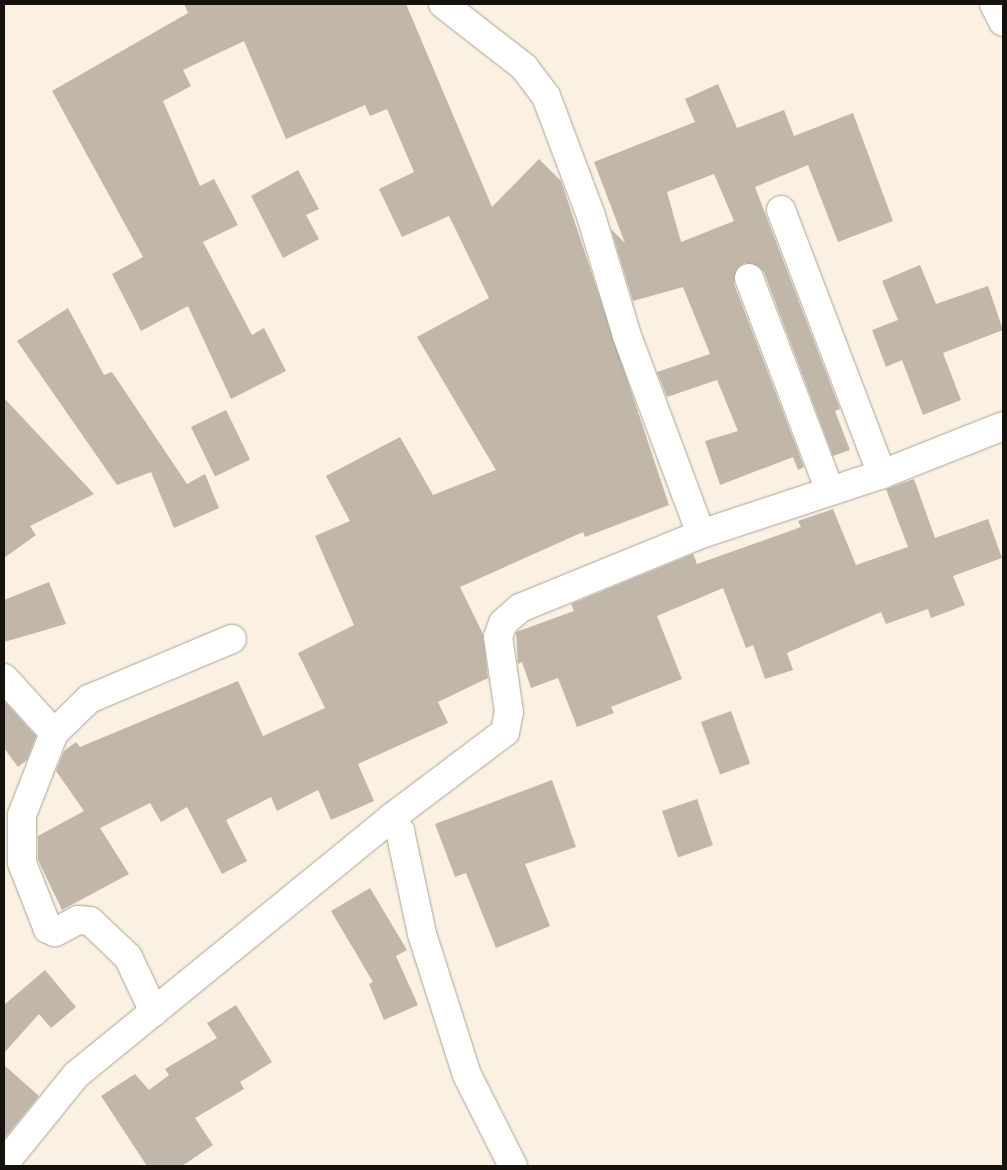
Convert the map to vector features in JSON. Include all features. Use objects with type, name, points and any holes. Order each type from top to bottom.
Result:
[{"type":"street","points":[[443,4],[524,67],[546,96],[591,216],[627,336],[701,534]]},
{"type":"street","points":[[994,4],[1003,22]]},
{"type":"street","points":[[781,210],[882,474]]},
{"type":"street","points":[[749,278],[830,491]]},
{"type":"street","points":[[4,1164],[76,1075],[390,818],[505,732],[509,712],[498,637],[503,623],[520,608],[701,534],[882,474],[1003,426]]},
{"type":"street","points":[[154,1012],[128,957],[90,921],[78,920],[55,932],[48,929],[12,848],[22,815],[54,733],[102,691],[232,639]]},
{"type":"street","points":[[4,678],[54,733]]},
{"type":"street","points":[[390,818],[400,831],[422,934],[467,1075],[513,1166]]},
{"type":"building","points":[[184,4],[406,4],[492,207],[539,159],[561,181],[669,505],[585,537],[583,532],[460,587],[483,634],[488,678],[438,702],[448,723],[358,764],[374,801],[331,820],[318,790],[277,811],[271,797],[226,820],[247,861],[222,874],[187,807],[161,822],[150,803],[100,828],[129,874],[62,910],[38,860],[38,836],[84,811],[56,771],[64,751],[76,742],[80,747],[238,681],[263,736],[325,708],[298,653],[354,625],[315,536],[350,521],[326,476],[400,437],[433,495],[496,470],[417,337],[489,298],[449,216],[402,237],[379,189],[414,172],[387,109],[370,116],[365,105],[286,139],[244,41],[183,70],[191,86],[163,101],[200,186],[214,179],[238,225],[203,242],[252,335],[264,328],[286,371],[231,399],[188,306],[141,331],[112,274],[143,257],[52,91],[188,13]]},
{"type":"building","points":[[718,84],[737,128],[784,110],[794,136],[853,113],[893,221],[838,242],[808,165],[755,187],[840,409],[835,411],[850,450],[833,456],[764,272],[758,266],[744,263],[737,269],[734,284],[804,467],[798,470],[793,457],[720,485],[705,441],[738,431],[717,380],[667,397],[657,372],[710,354],[683,287],[633,301],[611,229],[625,243],[594,162],[695,122],[685,99]],"holes":[[[714,174],[734,221],[681,242],[667,192]]]},
{"type":"building","points":[[298,170],[319,209],[306,215],[319,239],[283,258],[251,196]]},
{"type":"building","points":[[920,265],[936,304],[988,286],[1003,330],[943,353],[961,400],[923,415],[902,360],[886,367],[872,330],[898,320],[882,281]]},
{"type":"building","points":[[68,308],[104,375],[112,372],[187,484],[205,474],[219,508],[174,528],[151,472],[117,485],[17,341]]},
{"type":"building","points":[[4,398],[94,494],[30,526],[36,535],[4,558]]},
{"type":"building","points":[[226,410],[250,459],[215,477],[191,427]]},
{"type":"building","points":[[914,479],[935,538],[988,519],[1002,558],[953,576],[965,605],[931,618],[928,609],[886,624],[881,612],[787,653],[793,670],[765,679],[753,645],[746,648],[723,588],[657,616],[682,679],[611,707],[614,713],[577,727],[558,678],[531,688],[522,662],[518,664],[516,632],[574,611],[571,604],[693,554],[697,564],[801,527],[798,521],[833,509],[856,565],[908,547],[886,489]]},
{"type":"building","points":[[49,582],[66,624],[4,642],[4,600]]},
{"type":"building","points":[[4,701],[36,736],[27,760],[18,767],[4,748]]},
{"type":"building","points":[[731,711],[750,764],[720,775],[701,722]]},
{"type":"building","points":[[552,780],[576,847],[525,864],[550,926],[496,948],[466,873],[455,877],[435,824]]},
{"type":"building","points":[[697,799],[713,845],[678,857],[662,811]]},
{"type":"building","points":[[370,888],[407,950],[396,956],[418,1005],[384,1020],[369,984],[373,982],[331,911]]},
{"type":"building","points":[[45,970],[76,1007],[51,1028],[39,1014],[4,1053],[4,1005]]},
{"type":"building","points":[[236,1005],[272,1062],[240,1082],[244,1089],[195,1118],[213,1145],[182,1166],[147,1166],[101,1096],[135,1074],[149,1090],[169,1075],[165,1069],[217,1038],[207,1023]]},
{"type":"building","points":[[4,1065],[39,1096],[4,1139]]}]
